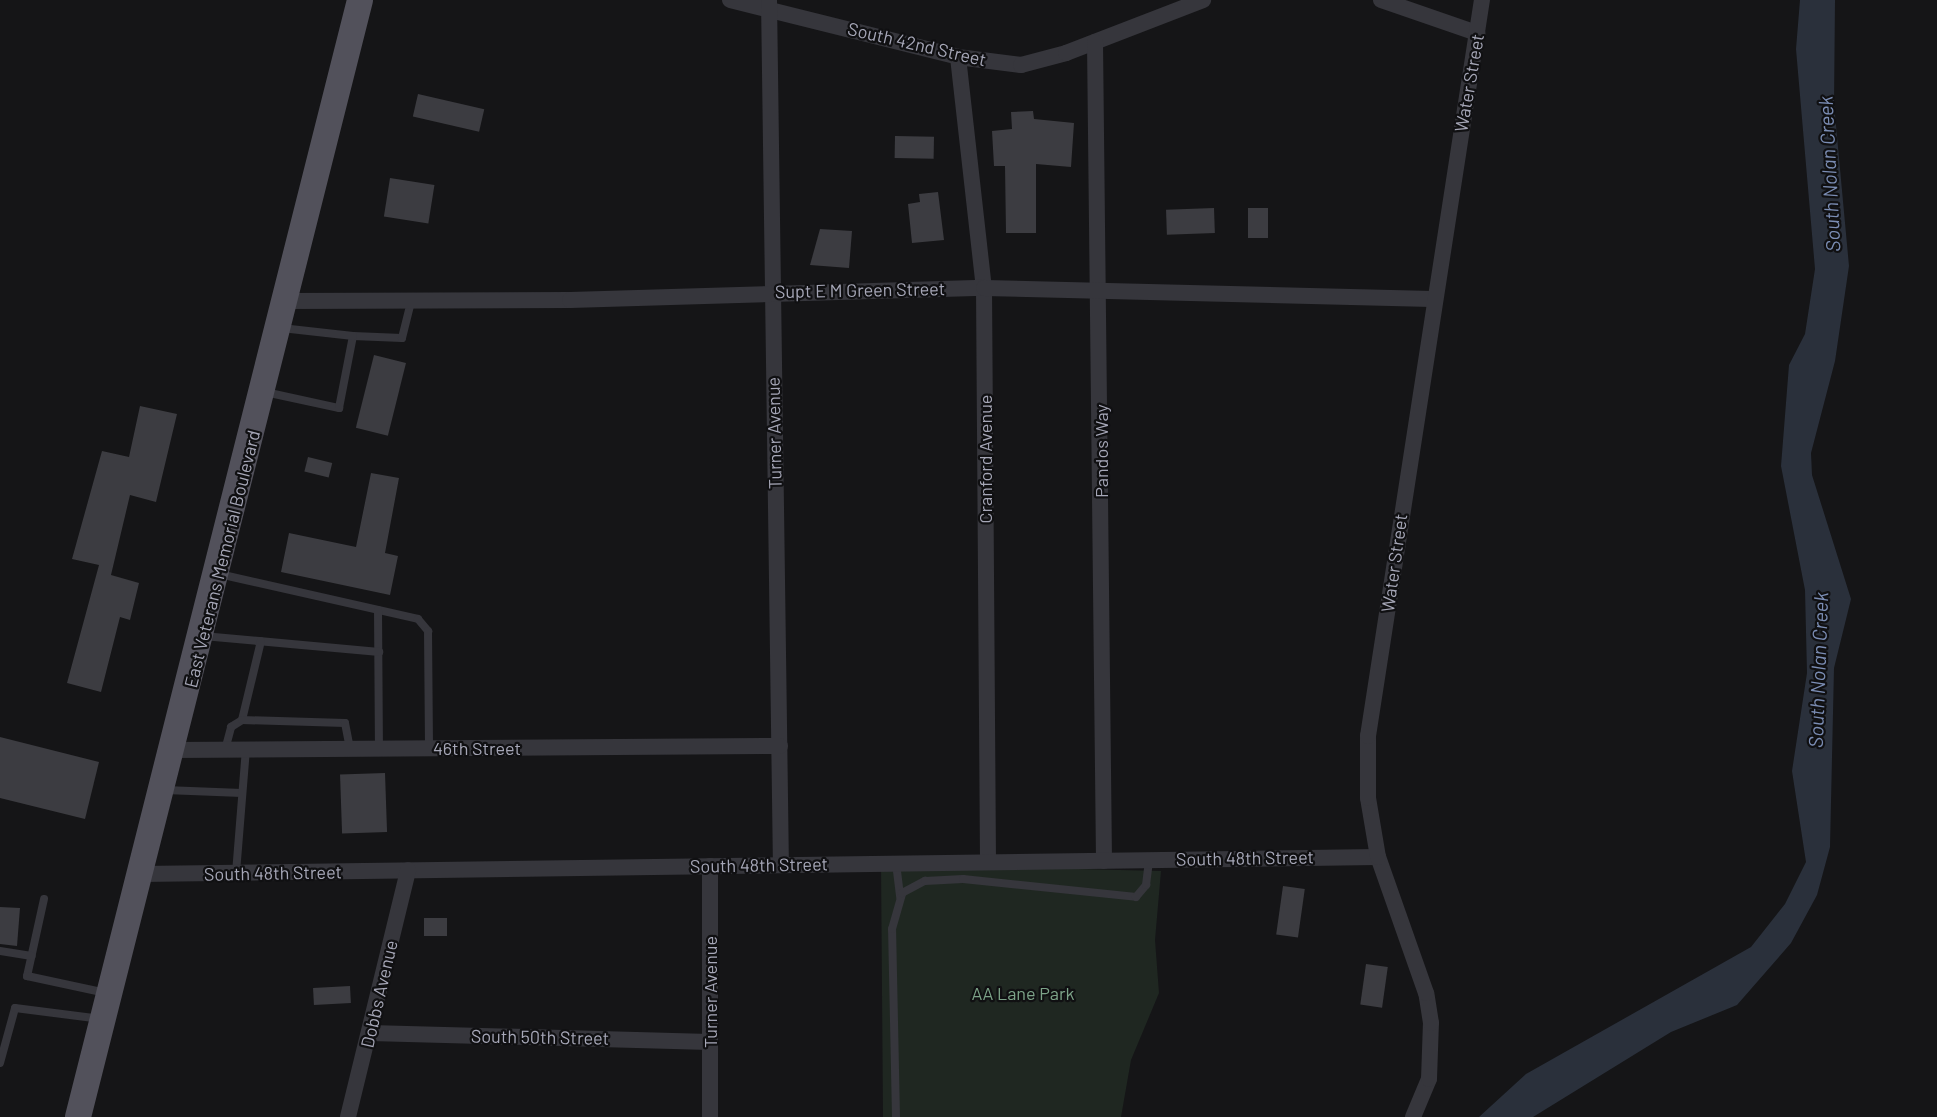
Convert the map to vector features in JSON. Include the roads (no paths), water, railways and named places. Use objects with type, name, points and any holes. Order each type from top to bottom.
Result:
[{"type":"main road","name":"East Veterans Memorial Boulevard","points":[[78,1117],[174,750],[360,0]]},
{"type":"street","name":"South 42nd Street","points":[[730,0],[769,4],[958,57],[1038,63],[1203,0]]},
{"type":"street","points":[[1381,0],[1477,33]]},
{"type":"street","name":"Water Street","points":[[1413,1117],[1429,1079],[1431,1023],[1426,993],[1378,856],[1368,798],[1368,736],[1432,299],[1482,0]]},
{"type":"street","name":"Turner Avenue","points":[[769,4],[771,290],[781,865]]},
{"type":"street","name":"Pandos Way","points":[[1095,42],[1100,291],[1104,861]]},
{"type":"street","name":"Cranford Avenue","points":[[958,57],[984,288],[988,862]]},
{"type":"street","name":"Supt E M Green Street","points":[[287,301],[411,301],[771,290],[984,288],[1432,299]]},
{"type":"street","name":"46th Street","points":[[174,750],[780,746]]},
{"type":"street","name":"South 48th Street","points":[[141,874],[1378,856]]},
{"type":"street","name":"Turner Avenue","points":[[710,866],[710,1117]]},
{"type":"street","name":"Dobbs Avenue","points":[[348,1117],[408,870]]},
{"type":"street","name":"South 50th Street","points":[[370,1033],[710,1042]]},
{"type":"lane","points":[[280,327],[353,336],[402,338],[411,301]]},
{"type":"lane","points":[[264,392],[339,408],[353,336]]},
{"type":"lane","points":[[218,573],[418,619],[428,631],[429,748]]},
{"type":"lane","points":[[378,610],[379,748]]},
{"type":"lane","points":[[202,636],[378,652]]},
{"type":"lane","points":[[242,720],[261,641]]},
{"type":"lane","points":[[225,750],[231,727],[242,720],[345,723],[350,749]]},
{"type":"lane","points":[[236,873],[246,750]]},
{"type":"lane","points":[[163,789],[242,793]]},
{"type":"lane","points":[[900,897],[916,883],[963,879],[1136,897],[1146,885],[1149,860]]},
{"type":"lane","points":[[896,863],[900,897],[892,929],[896,1117]]},
{"type":"lane","points":[[44,899],[27,976],[110,993]]},
{"type":"lane","points":[[0,951],[32,956]]},
{"type":"lane","points":[[0,1063],[15,1008],[103,1020]]},
{"type":"water","name":"South Nolan Creek","points":[[1800,0],[1835,0],[1834,104],[1849,266],[1835,361],[1811,453],[1812,475],[1851,599],[1834,668],[1830,847],[1817,895],[1791,943],[1737,1005],[1671,1032],[1533,1117],[1479,1117],[1526,1074],[1751,947],[1785,904],[1806,862],[1792,771],[1807,673],[1805,590],[1781,466],[1789,365],[1805,334],[1815,269],[1796,49]]},
{"type":"park label","name":"AA Lane Park","points":[[1023,993]]}]
